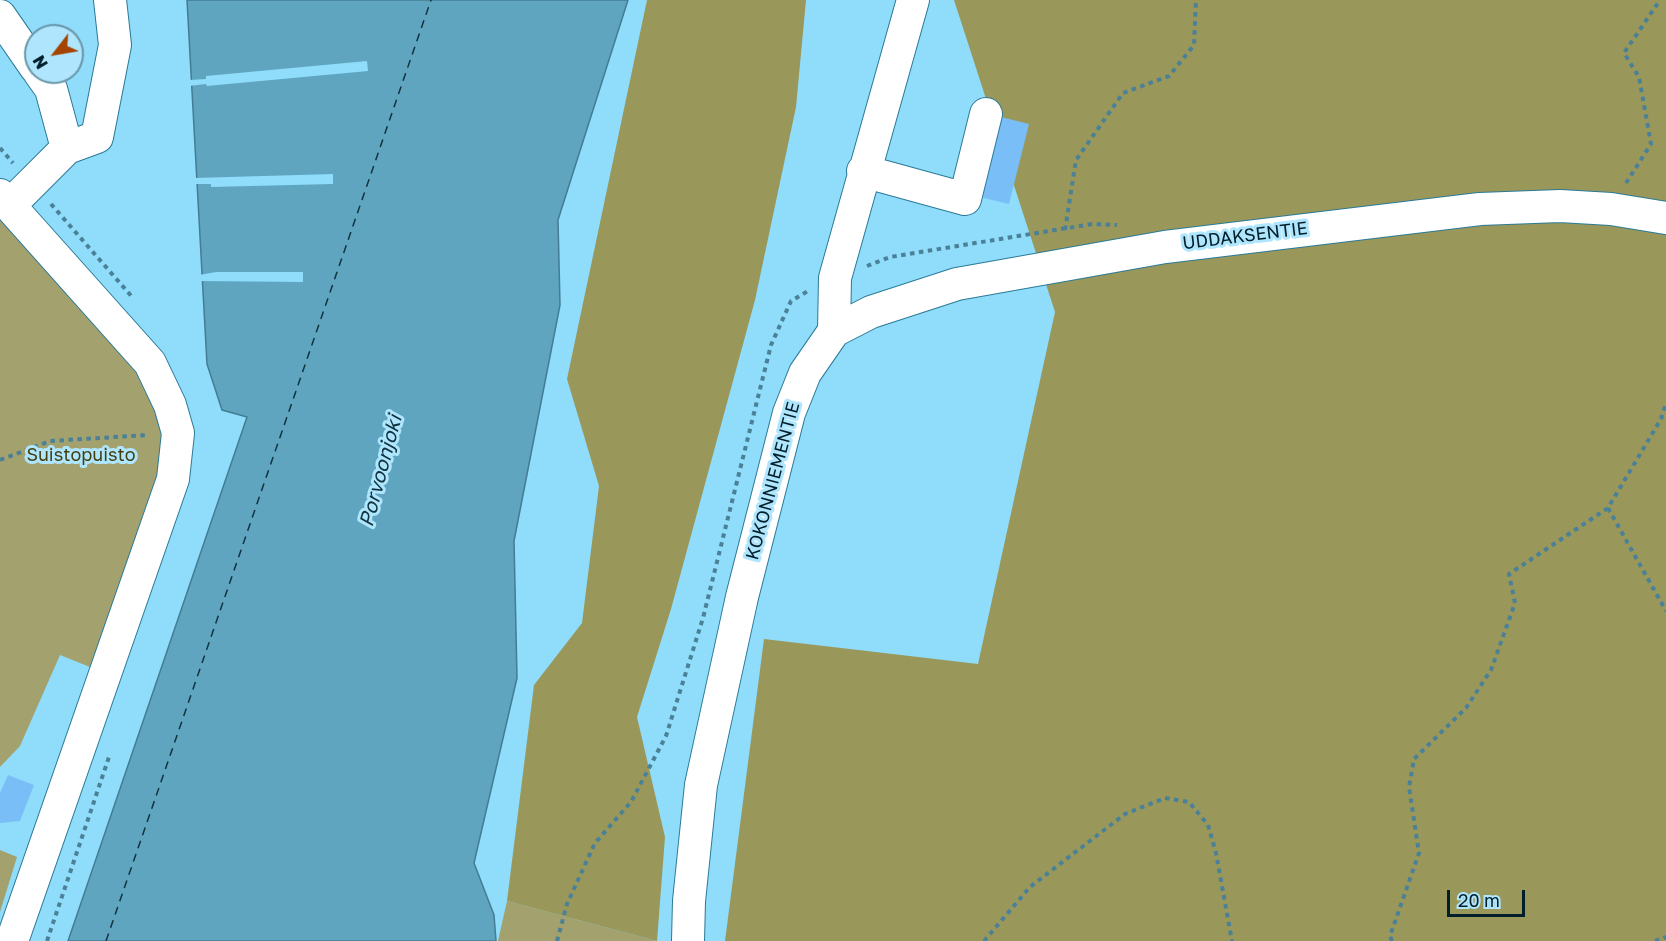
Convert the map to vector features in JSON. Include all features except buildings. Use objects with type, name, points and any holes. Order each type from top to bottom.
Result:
[{"type":"street","points":[[12,941],[173,479],[178,433],[170,405],[150,363],[5,200],[67,148],[97,136],[115,45],[110,0]]},
{"type":"street","points":[[834,331],[835,278],[863,171],[914,0]]},
{"type":"street","points":[[0,16],[24,51]]},
{"type":"street","points":[[47,84],[51,89],[67,148]]},
{"type":"street","points":[[863,171],[965,198],[986,114]]},
{"type":"street","name":"UDDAKSENTIE","points":[[834,331],[871,312],[957,284],[1176,245],[1480,209],[1560,206],[1611,209],[1666,218]]},
{"type":"street","name":"KOKONNIEMENTIE","points":[[688,941],[689,901],[701,785],[742,597],[789,412],[805,373],[834,331]]},
{"type":"path","points":[[1065,230],[1076,160],[1123,93],[1169,76],[1194,45],[1196,0]]},
{"type":"path","points":[[1625,184],[1651,144],[1639,76],[1624,53],[1660,0]]},
{"type":"path","points":[[557,941],[567,904],[595,843],[631,802],[666,736],[703,618],[771,345],[791,301]]},
{"type":"path","points":[[1392,941],[1390,936],[1419,853],[1409,787],[1414,759],[1467,708],[1491,670],[1515,603],[1509,574],[1608,508],[1661,419],[1666,403]]},
{"type":"path","points":[[0,460],[50,441],[178,433]]},
{"type":"path","points":[[1608,508],[1666,611]]},
{"type":"path","points":[[984,941],[1030,888],[1048,873],[1125,814],[1165,798],[1189,802],[1208,825],[1216,853],[1232,941]]},
{"type":"path","points":[[1655,941],[1666,937]]},
{"type":"green space","name":"Suistopuisto","points":[[0,212],[123,348],[156,401],[160,421],[163,469],[90,667],[60,655],[20,746],[0,767]]},
{"type":"green space","points":[[0,850],[17,857],[0,912]]},
{"type":"green space","points":[[507,901],[657,941],[498,941]]},
{"type":"shaded area","points":[[647,0],[806,0],[796,107],[755,300],[671,609],[637,717],[665,837],[657,941],[507,901],[534,685],[582,623],[599,486],[567,379]]},
{"type":"shaded area","points":[[954,0],[1666,0],[1666,941],[725,941],[764,639],[978,664],[1055,312]]},
{"type":"water","name":"Porvoonjoki","points":[[187,0],[628,0],[558,220],[560,305],[514,541],[517,678],[474,863],[494,915],[496,941],[68,941],[247,417],[222,410],[207,364]]},
{"type":"pier","points":[[367,61],[368,71],[189,86],[189,80],[206,79],[206,76]]},
{"type":"pier","points":[[333,174],[333,184],[211,187],[211,184],[194,184],[194,178]]},
{"type":"pier","points":[[216,272],[303,272],[303,282],[199,281],[199,275]]},
{"type":"ferry route","points":[[106,941],[431,0]]}]
